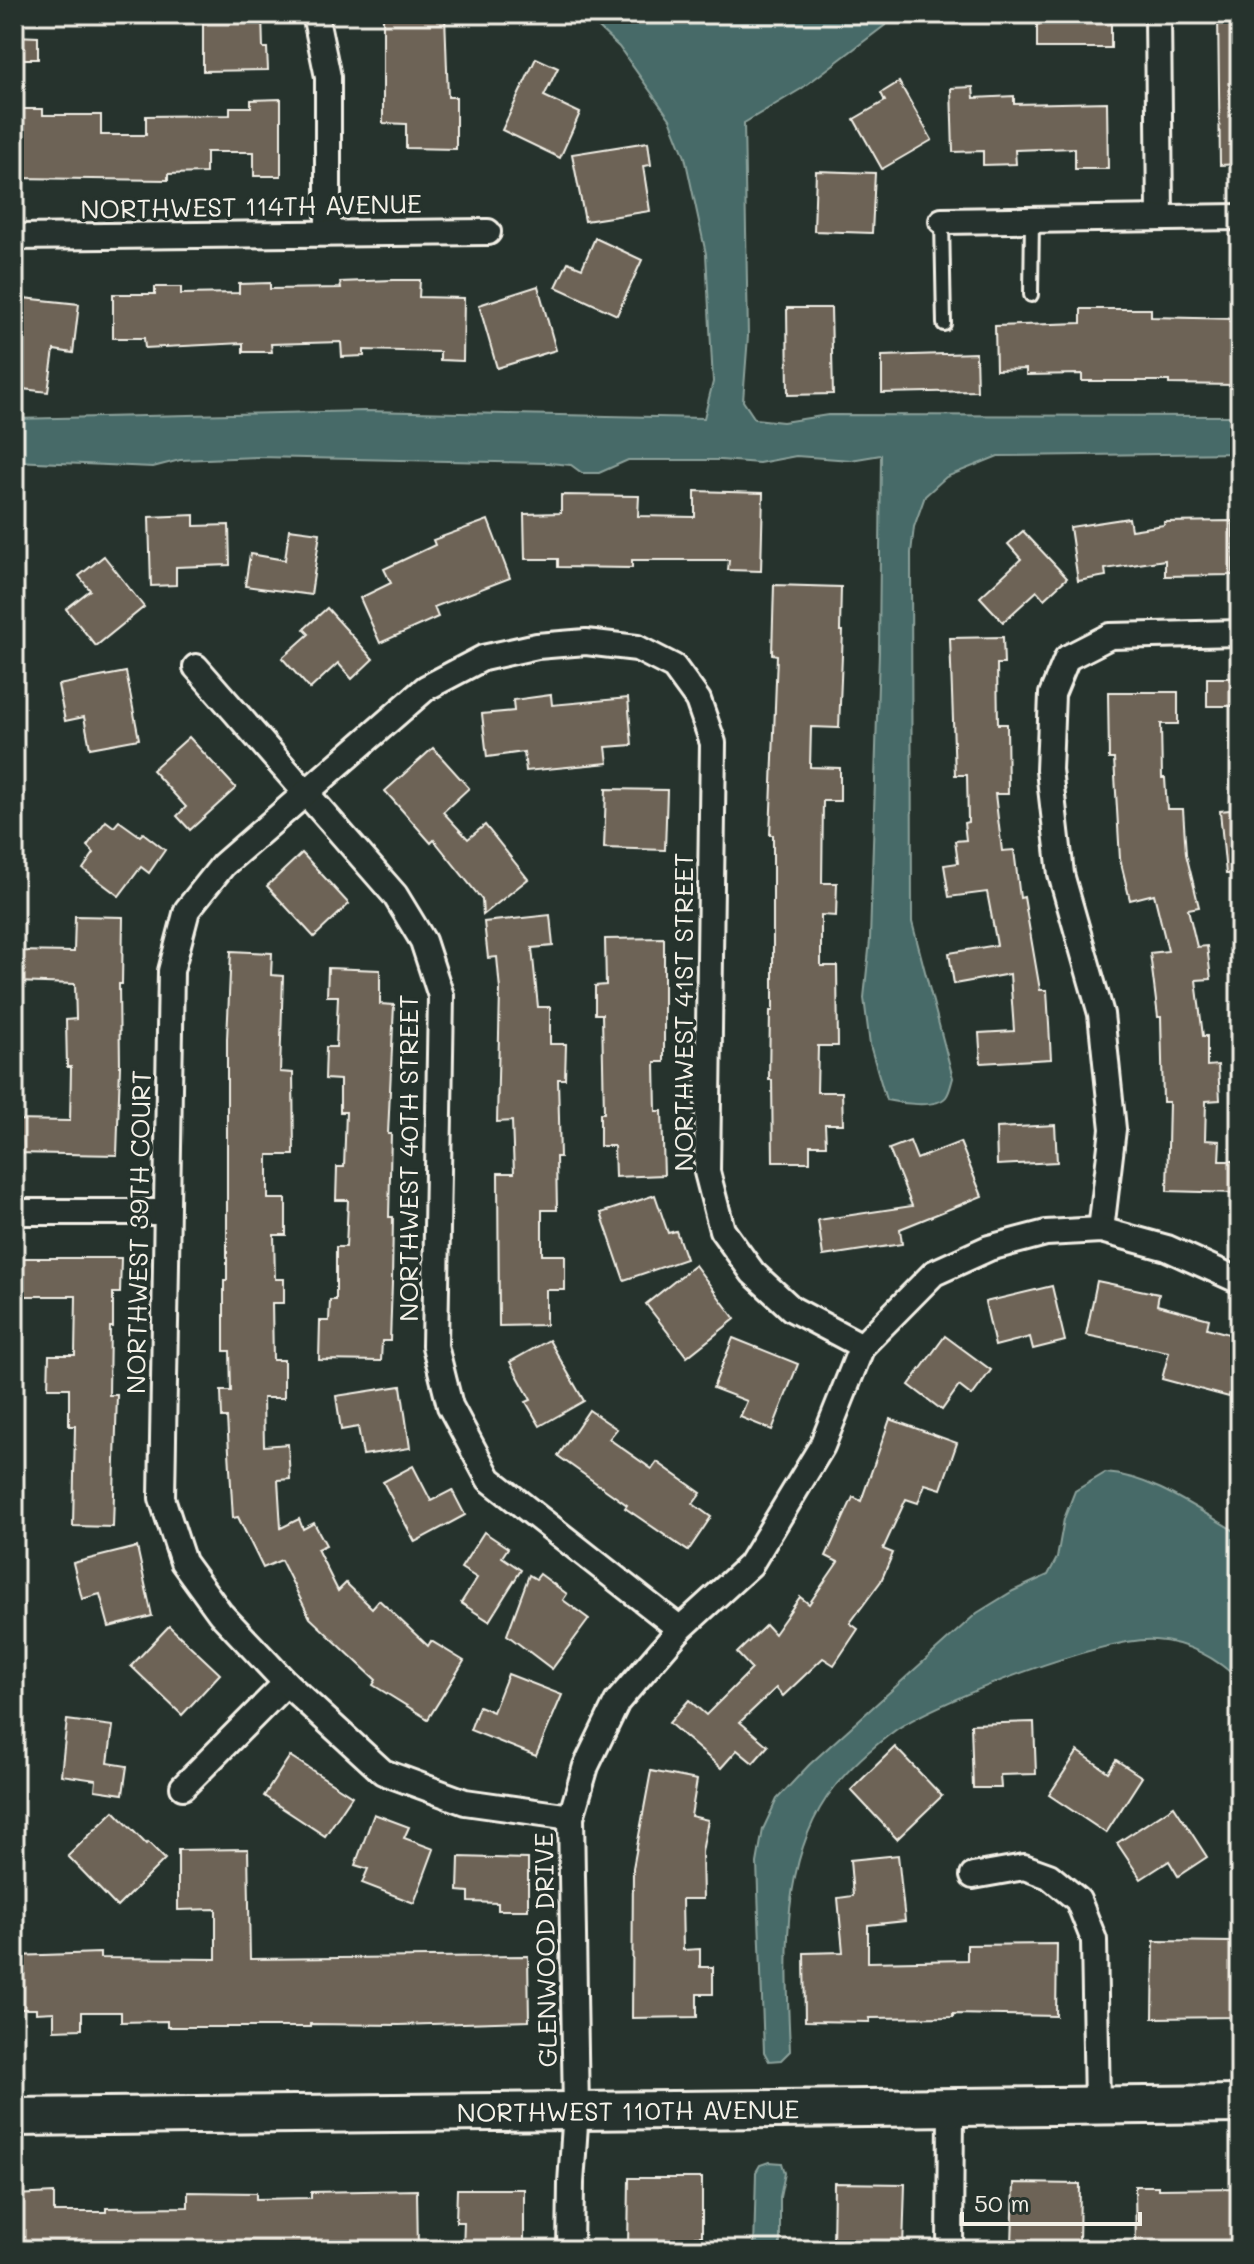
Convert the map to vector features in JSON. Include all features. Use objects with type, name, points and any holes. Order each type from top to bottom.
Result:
[{"type":"street","points":[[315,14],[328,77],[328,232]]},
{"type":"street","points":[[1158,14],[1160,217]]},
{"type":"street","points":[[942,221],[1240,217]]},
{"type":"street","name":"NORTHWEST 114TH AVENUE","points":[[14,237],[488,232]]},
{"type":"street","points":[[1101,1230],[1113,1129],[1101,1014],[1061,874],[1049,770],[1052,694],[1067,658],[1110,636],[1240,633]]},
{"type":"street","name":"NORTHWEST 39TH COURT","points":[[571,1817],[465,1802],[383,1772],[286,1683],[220,1613],[183,1562],[162,1498],[171,971],[187,910],[223,865],[426,688],[483,658],[537,646],[586,642],[637,648],[674,667]]},
{"type":"street","name":"NORTHWEST 40TH STREET","points":[[196,667],[395,895],[423,941],[441,996],[435,1346],[450,1406],[489,1479],[680,1629]]},
{"type":"street","name":"NORTHWEST 41ST STREET","points":[[674,667],[698,700],[713,743],[707,1172],[722,1230],[753,1273],[792,1309],[862,1346]]},
{"type":"street","points":[[14,1212],[165,1212]]},
{"type":"street","name":"GLENWOOD DRIVE","points":[[576,2110],[571,1817],[586,1766],[617,1702],[680,1629],[750,1565],[822,1446],[862,1346],[934,1273],[989,1248],[1046,1233],[1101,1230],[1167,1248],[1240,1281]]},
{"type":"street","points":[[183,1787],[286,1683]]},
{"type":"street","points":[[973,1876],[1024,1867],[1049,1876],[1078,1900],[1094,1940],[1097,2104]]},
{"type":"street","name":"NORTHWEST 110TH AVENUE","points":[[14,2117],[1240,2104]]},
{"type":"street","points":[[950,2250],[951,2107]]},
{"type":"street","points":[[570,2250],[576,2110]]},
{"type":"lane","points":[[1031,295],[1032,219]]},
{"type":"lane","points":[[942,221],[944,324]]},
{"type":"water","points":[[584,14],[900,14],[801,89],[744,123],[748,336],[743,401],[755,419],[783,422],[828,415],[1240,416],[1240,453],[998,456],[946,477],[925,496],[914,527],[911,553],[912,922],[953,1078],[946,1097],[941,1101],[917,1104],[886,1100],[870,1045],[864,998],[870,940],[879,652],[881,455],[851,460],[796,456],[759,463],[628,460],[599,473],[582,473],[571,465],[549,463],[258,457],[180,460],[153,467],[14,461],[14,419],[365,411],[704,418],[713,382],[706,254],[685,157],[670,119],[619,47]]},
{"type":"water","points":[[1105,1473],[1158,1488],[1240,1534],[1240,1681],[1222,1665],[1190,1648],[1167,1641],[1131,1641],[1063,1659],[984,1687],[918,1717],[878,1744],[827,1797],[811,1825],[800,1856],[793,1887],[787,1953],[790,2051],[781,2060],[769,2061],[764,2052],[757,1863],[763,1829],[777,1799],[809,1765],[977,1613],[1013,1591],[1048,1575],[1057,1558],[1064,1519],[1075,1491]]},
{"type":"water","points":[[782,2163],[785,2173],[780,2197],[780,2250],[754,2250],[756,2172],[760,2165]]},
{"type":"building","points":[[203,14],[262,14],[263,48],[267,48],[268,70],[203,71]]},
{"type":"building","points":[[383,14],[445,15],[448,97],[456,97],[456,149],[406,148],[406,124],[383,123]]},
{"type":"building","points":[[1046,14],[1111,14],[1111,48],[1037,48],[1037,24],[1046,24]]},
{"type":"building","points":[[1218,14],[1240,14],[1240,164],[1220,165]]},
{"type":"building","points":[[14,36],[38,37],[38,59],[14,59]]},
{"type":"building","points":[[536,58],[558,68],[544,96],[580,113],[560,158],[502,130]]},
{"type":"building","points":[[899,82],[932,140],[882,169],[854,119],[885,101],[881,93]]},
{"type":"building","points":[[973,87],[974,98],[1014,96],[1014,104],[1107,102],[1108,169],[1075,169],[1075,148],[1015,150],[1016,164],[983,165],[983,151],[953,152],[951,88]]},
{"type":"building","points":[[281,99],[281,176],[254,176],[254,152],[206,152],[206,173],[168,174],[168,180],[14,178],[14,109],[43,109],[43,115],[101,115],[101,135],[146,135],[146,116],[230,115],[230,107],[251,107],[251,100]]},
{"type":"building","points":[[648,142],[651,165],[643,166],[650,211],[585,221],[572,154]]},
{"type":"building","points":[[816,171],[875,173],[872,233],[814,231]]},
{"type":"building","points":[[595,238],[642,260],[617,315],[556,287],[568,262],[582,268]]},
{"type":"building","points":[[420,280],[419,297],[464,298],[463,361],[440,360],[440,352],[364,350],[364,356],[342,357],[341,342],[271,344],[272,352],[243,352],[243,343],[145,348],[144,338],[113,338],[113,294],[155,294],[155,287],[181,287],[181,294],[239,293],[239,284],[270,283],[270,289],[341,288],[340,282]]},
{"type":"building","points":[[538,286],[556,350],[497,368],[479,305]]},
{"type":"building","points":[[14,297],[79,304],[73,353],[54,350],[48,392],[14,388]]},
{"type":"building","points":[[787,308],[831,308],[833,394],[788,395]]},
{"type":"building","points":[[1081,309],[1151,309],[1151,317],[1237,319],[1235,385],[1082,381],[1082,374],[1026,375],[1026,369],[996,370],[995,326],[1081,323]]},
{"type":"building","points":[[976,353],[977,391],[882,393],[882,356]]},
{"type":"building","points":[[695,491],[763,493],[761,571],[728,570],[729,560],[632,560],[632,568],[558,567],[558,559],[525,559],[524,514],[561,513],[561,495],[639,496],[638,516],[695,517]]},
{"type":"building","points":[[194,515],[194,526],[229,525],[230,565],[176,567],[176,585],[151,586],[149,517]]},
{"type":"building","points":[[1129,518],[1131,530],[1164,525],[1164,522],[1233,521],[1233,575],[1165,576],[1165,560],[1105,569],[1106,576],[1078,581],[1070,527]]},
{"type":"building","points":[[488,520],[510,578],[434,607],[438,617],[380,643],[360,598],[391,583],[384,569],[435,545],[433,540]]},
{"type":"building","points":[[289,529],[320,533],[311,595],[245,586],[250,554],[285,560]]},
{"type":"building","points":[[1023,531],[1067,578],[1044,599],[1037,591],[1003,622],[980,597],[1021,559],[1008,544]]},
{"type":"building","points":[[104,556],[144,607],[96,646],[66,609],[90,590],[79,576]]},
{"type":"building","points":[[774,585],[841,587],[840,631],[843,631],[839,728],[811,727],[810,767],[840,768],[840,801],[823,801],[822,883],[837,883],[836,916],[821,915],[821,966],[837,966],[838,1046],[818,1046],[817,1092],[842,1092],[843,1124],[825,1124],[826,1145],[810,1145],[810,1162],[773,1162],[772,1080],[769,1080],[770,1011],[773,1011],[773,835],[770,835],[777,655],[772,654]]},
{"type":"building","points":[[327,608],[373,659],[352,679],[338,663],[310,689],[282,658],[309,634],[304,629]]},
{"type":"building","points":[[1003,637],[1004,664],[997,664],[998,724],[1007,724],[1008,794],[995,794],[1002,851],[1014,850],[1020,898],[1024,897],[1040,990],[1047,990],[1051,1059],[981,1063],[979,1033],[1014,1031],[1010,974],[954,984],[949,953],[997,945],[987,892],[949,897],[944,865],[958,863],[955,841],[966,840],[964,823],[968,822],[967,775],[955,775],[950,638]]},
{"type":"building","points":[[126,672],[139,739],[90,748],[84,717],[65,721],[58,685]]},
{"type":"building","points":[[1207,678],[1240,678],[1240,706],[1207,706]]},
{"type":"building","points":[[1108,692],[1178,692],[1178,724],[1161,724],[1162,778],[1165,778],[1167,809],[1183,809],[1186,854],[1199,907],[1188,909],[1197,947],[1207,946],[1211,979],[1196,980],[1203,1036],[1207,1036],[1207,1066],[1218,1065],[1220,1100],[1206,1101],[1205,1140],[1220,1141],[1219,1161],[1236,1161],[1235,1193],[1167,1191],[1169,1102],[1163,1102],[1161,1017],[1158,1017],[1150,953],[1168,951],[1154,894],[1130,900],[1120,859],[1114,759],[1109,759]]},
{"type":"building","points":[[551,695],[552,705],[628,698],[632,745],[606,747],[608,763],[526,771],[524,752],[487,757],[482,714],[514,711],[513,700]]},
{"type":"building","points":[[189,737],[236,788],[190,830],[177,816],[186,807],[152,770]]},
{"type":"building","points":[[433,748],[469,788],[443,812],[468,839],[485,825],[528,879],[483,915],[482,900],[434,840],[431,843],[385,791]]},
{"type":"building","points":[[606,789],[667,790],[665,850],[604,848]]},
{"type":"building","points":[[1240,809],[1240,874],[1226,874],[1220,811]]},
{"type":"building","points":[[106,821],[114,827],[119,821],[140,836],[143,833],[165,850],[149,873],[141,867],[119,896],[83,869],[94,853],[87,846]]},
{"type":"building","points":[[302,853],[349,904],[314,937],[267,886]]},
{"type":"building","points":[[550,915],[553,946],[532,948],[538,1007],[550,1007],[550,1044],[566,1044],[565,1079],[558,1079],[560,1157],[556,1157],[557,1210],[542,1210],[542,1255],[565,1255],[565,1290],[546,1290],[546,1325],[499,1326],[498,1173],[514,1173],[512,1121],[497,1122],[500,990],[497,957],[488,958],[484,922]]},
{"type":"building","points":[[75,916],[123,917],[117,1155],[14,1153],[14,1120],[70,1121],[71,1067],[67,1067],[66,1020],[76,1019],[75,984],[14,982],[14,951],[74,952]]},
{"type":"building","points":[[664,938],[664,1062],[655,1062],[656,1111],[662,1111],[664,1175],[615,1177],[614,1146],[600,1146],[600,1113],[604,1113],[602,1014],[595,1014],[595,986],[606,985],[605,939]]},
{"type":"building","points":[[231,951],[272,953],[271,975],[283,976],[280,1072],[293,1073],[294,1155],[268,1155],[268,1199],[286,1199],[286,1235],[274,1235],[275,1279],[284,1279],[284,1303],[272,1303],[273,1360],[284,1360],[284,1398],[263,1398],[264,1446],[288,1444],[290,1479],[278,1480],[281,1528],[299,1519],[303,1529],[314,1523],[326,1545],[317,1549],[338,1591],[346,1583],[372,1608],[379,1600],[428,1646],[431,1641],[464,1661],[428,1719],[373,1685],[376,1680],[310,1618],[281,1560],[263,1568],[238,1517],[233,1518],[227,1418],[222,1418],[221,1391],[231,1391],[230,1351],[224,1351],[224,1280],[227,1280],[227,1039]]},
{"type":"building","points":[[328,968],[380,970],[380,1004],[394,1005],[388,1134],[391,1134],[389,1217],[393,1217],[390,1341],[382,1341],[381,1361],[319,1360],[320,1321],[329,1321],[330,1300],[336,1300],[336,1247],[346,1247],[348,1200],[336,1200],[337,1167],[344,1167],[346,1112],[340,1112],[340,1080],[325,1079],[326,1047],[336,1047],[338,996],[327,996]]},
{"type":"building","points":[[1055,1125],[1057,1162],[997,1165],[996,1128]]},
{"type":"building","points":[[910,1141],[917,1159],[960,1142],[982,1196],[900,1229],[902,1244],[823,1256],[818,1220],[912,1206],[889,1149]]},
{"type":"building","points":[[655,1195],[668,1233],[676,1231],[686,1259],[624,1280],[601,1213]]},
{"type":"building","points":[[14,1258],[121,1258],[120,1293],[113,1293],[113,1327],[110,1327],[109,1395],[117,1395],[113,1527],[73,1526],[75,1426],[69,1426],[69,1388],[48,1388],[49,1355],[75,1355],[76,1296],[14,1296]]},
{"type":"building","points":[[695,1265],[735,1319],[687,1357],[646,1304]]},
{"type":"building","points":[[1097,1281],[1159,1294],[1157,1305],[1209,1319],[1207,1328],[1240,1337],[1240,1356],[1229,1397],[1162,1379],[1169,1352],[1086,1335]]},
{"type":"building","points":[[1052,1286],[1065,1341],[1033,1349],[1030,1337],[995,1346],[985,1302]]},
{"type":"building","points":[[945,1336],[991,1370],[972,1396],[959,1386],[942,1410],[909,1385]]},
{"type":"building","points":[[733,1338],[798,1364],[772,1430],[740,1417],[747,1401],[713,1388]]},
{"type":"building","points":[[549,1340],[584,1401],[540,1426],[526,1402],[531,1400],[510,1362]]},
{"type":"building","points":[[401,1386],[410,1448],[363,1455],[358,1427],[341,1430],[336,1396]]},
{"type":"building","points":[[589,1410],[617,1429],[609,1439],[652,1469],[657,1462],[701,1493],[693,1504],[711,1517],[688,1551],[625,1508],[627,1505],[558,1456]]},
{"type":"building","points":[[890,1419],[957,1443],[941,1489],[925,1484],[918,1503],[906,1499],[883,1549],[893,1553],[881,1581],[850,1623],[858,1629],[834,1665],[823,1658],[783,1696],[776,1688],[740,1722],[768,1746],[753,1763],[737,1750],[721,1768],[669,1723],[689,1700],[706,1715],[752,1669],[737,1653],[766,1625],[774,1634],[800,1597],[809,1604],[838,1562],[826,1556],[853,1497],[861,1501]]},
{"type":"building","points":[[413,1466],[431,1501],[452,1490],[465,1515],[415,1542],[383,1482]]},
{"type":"building","points":[[484,1532],[508,1548],[502,1557],[521,1570],[489,1621],[461,1603],[477,1578],[461,1568]]},
{"type":"building","points":[[137,1547],[152,1616],[109,1627],[100,1594],[82,1599],[73,1563]]},
{"type":"building","points":[[540,1574],[567,1594],[563,1600],[589,1619],[552,1669],[507,1635],[529,1575],[536,1579]]},
{"type":"building","points":[[169,1626],[220,1674],[182,1715],[131,1666]]},
{"type":"building","points":[[508,1674],[562,1695],[536,1756],[470,1730],[479,1706],[493,1712]]},
{"type":"building","points":[[67,1720],[113,1726],[108,1763],[127,1766],[123,1794],[95,1790],[96,1780],[61,1775]]},
{"type":"building","points":[[1034,1722],[1036,1774],[1000,1775],[1001,1788],[973,1788],[971,1724]]},
{"type":"building","points":[[895,1747],[942,1796],[897,1839],[851,1790]]},
{"type":"building","points":[[1078,1751],[1108,1772],[1116,1760],[1142,1777],[1106,1833],[1049,1795]]},
{"type":"building","points":[[290,1756],[352,1796],[325,1836],[264,1796]]},
{"type":"building","points":[[651,1771],[697,1780],[691,1816],[708,1820],[702,1852],[703,1899],[682,1899],[683,1950],[700,1949],[700,1967],[713,1967],[713,1994],[697,1994],[697,2017],[632,2018],[633,1868]]},
{"type":"building","points":[[1174,1806],[1207,1857],[1178,1876],[1169,1861],[1141,1879],[1117,1843]]},
{"type":"building","points":[[114,1811],[165,1859],[117,1907],[68,1856]]},
{"type":"building","points":[[374,1814],[409,1827],[404,1838],[434,1849],[414,1903],[362,1883],[368,1869],[355,1865]]},
{"type":"building","points":[[248,1849],[250,1959],[528,1956],[529,2021],[167,2027],[167,2021],[121,2022],[121,2012],[82,2012],[82,2029],[54,2030],[54,2012],[14,2009],[14,1956],[100,1953],[100,1958],[216,1959],[216,1909],[178,1910],[178,1850]]},
{"type":"building","points":[[898,1855],[905,1921],[868,1925],[868,1962],[967,1960],[967,1945],[1057,1944],[1056,2016],[953,2014],[953,2017],[869,2018],[870,2022],[805,2021],[804,1953],[843,1952],[838,1898],[853,1896],[850,1860]]},
{"type":"building","points":[[459,1857],[528,1859],[528,1910],[498,1910],[498,1903],[469,1902],[469,1892],[458,1891]]},
{"type":"building","points":[[1154,1941],[1233,1942],[1233,2017],[1153,2018]]},
{"type":"building","points":[[629,2178],[702,2178],[702,2236],[695,2236],[695,2250],[628,2250]]},
{"type":"building","points":[[834,2183],[905,2184],[903,2248],[833,2247]]},
{"type":"building","points":[[1014,2183],[1080,2184],[1079,2247],[1012,2245]]},
{"type":"building","points":[[1135,2186],[1158,2186],[1158,2189],[1240,2188],[1240,2250],[1136,2250]]},
{"type":"building","points":[[457,2189],[524,2189],[524,2250],[463,2250],[464,2222],[456,2222]]},
{"type":"building","points":[[417,2190],[418,2250],[14,2250],[14,2195],[54,2193],[54,2212],[106,2212],[106,2208],[188,2207],[188,2192],[256,2193],[256,2199],[311,2198],[311,2192]]}]
